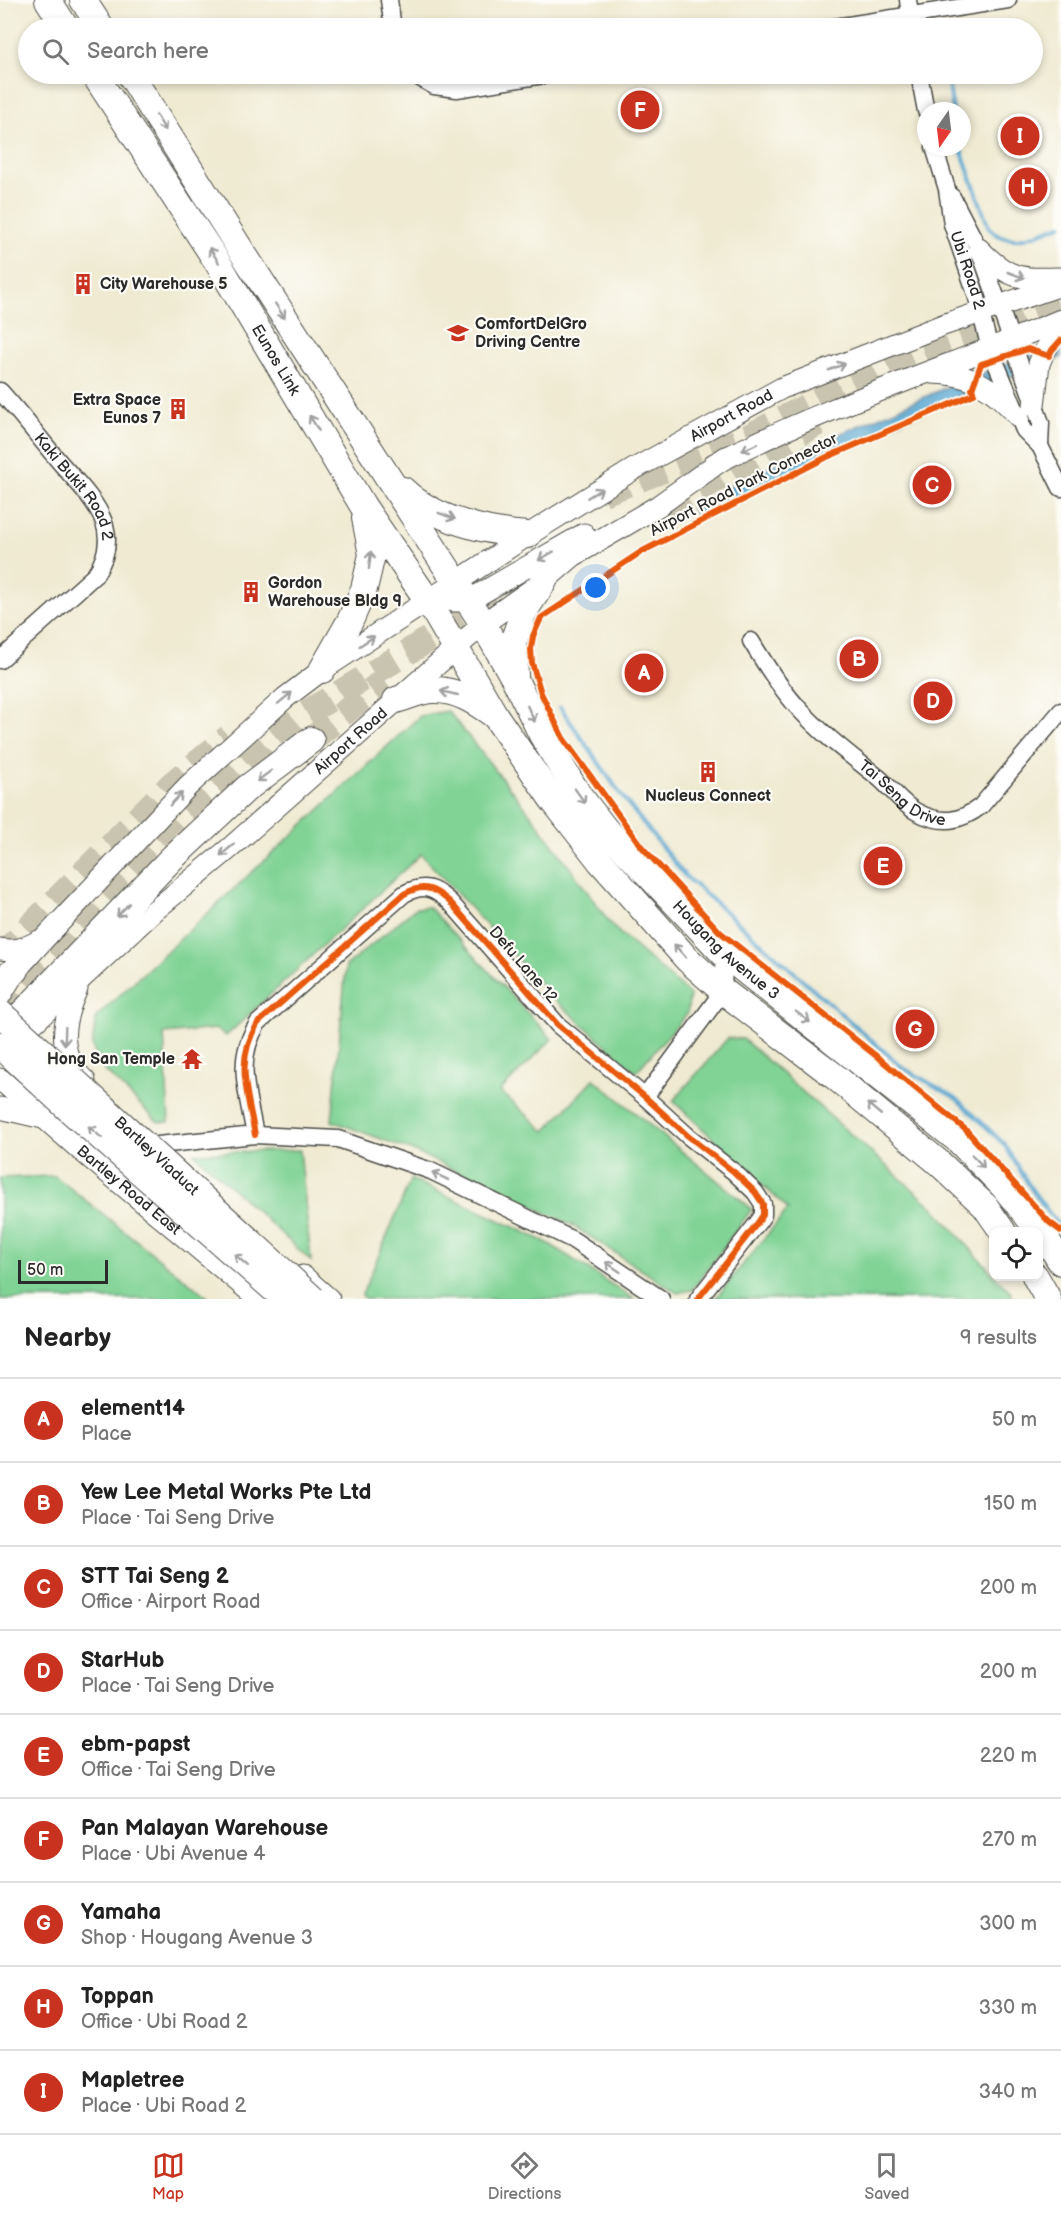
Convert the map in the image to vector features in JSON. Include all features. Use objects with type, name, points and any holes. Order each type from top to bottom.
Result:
[{"type":"highway","points":[[48,0],[60,18]]},
{"type":"highway","points":[[83,0],[95,18]]},
{"type":"highway","name":"Eunos Link","points":[[101,84],[219,263],[363,506],[428,601],[455,648]]},
{"type":"highway","name":"Eunos Link","points":[[136,84],[462,592]]},
{"type":"highway","points":[[383,471],[426,508],[474,526],[505,533],[528,535]]},
{"type":"highway","points":[[322,670],[350,621],[364,589],[372,555],[363,506]]},
{"type":"highway","points":[[515,680],[513,642],[523,613],[544,581]]},
{"type":"highway","name":"Hougang Avenue 3","points":[[462,592],[515,680],[542,735],[578,794],[605,830],[724,954],[958,1140],[1004,1187],[1046,1239],[1061,1262]]},
{"type":"highway","name":"Hougang Avenue 3","points":[[455,648],[496,717],[552,800],[602,862],[687,959],[723,991],[833,1075],[938,1162],[985,1206],[1000,1227]]},
{"type":"highway","points":[[396,700],[432,690],[449,691],[475,702],[496,717]]},
{"type":"highway","points":[[9,1018],[60,977],[171,859],[246,789],[311,740]]},
{"type":"highway","points":[[755,1016],[754,999],[762,985]]},
{"type":"highway","name":"Bartley Viaduct","points":[[9,1018],[318,1296]]},
{"type":"highway","name":"Bartley Viaduct","points":[[0,1045],[72,1112],[285,1299]]},
{"type":"highway","points":[[1038,1281],[1048,1299]]},
{"type":"main road","points":[[979,249],[991,261],[1013,276],[1029,279],[1061,278]]},
{"type":"main road","name":"Airport Road","points":[[462,592],[528,535],[634,469],[782,388],[883,348],[1061,285]]},
{"type":"main road","name":"Airport Road","points":[[0,996],[8,975],[188,786],[285,698],[322,670],[428,601],[462,592],[726,457],[846,403],[1061,320]]},
{"type":"main road","points":[[924,373],[951,374],[975,380],[1026,411],[1042,354],[1061,325]]},
{"type":"main road","name":"Airport Road","points":[[0,1055],[9,1018],[81,981],[154,911],[230,848],[483,624],[544,581],[573,556],[658,506],[726,457]]},
{"type":"main road","points":[[0,949],[14,951],[24,949],[45,938]]},
{"type":"main road","points":[[81,981],[66,1013],[65,1047],[70,1061],[82,1079],[170,1148],[318,1296]]},
{"type":"main road","name":"Bartley Road East","points":[[0,1078],[259,1299]]},
{"type":"main road","points":[[0,1108],[46,1119]]},
{"type":"street","points":[[389,0],[392,18]]},
{"type":"street","points":[[891,18],[1008,0]]},
{"type":"street","points":[[434,84],[442,88],[457,89],[488,84]]},
{"type":"street","points":[[921,84],[924,102]]},
{"type":"street","name":"Ubi Road 2","points":[[937,156],[947,189],[952,224],[989,309],[1010,341],[1026,411]]},
{"type":"street","name":"Ubi Road 2","points":[[947,189],[979,249],[989,309],[990,349],[1026,411]]},
{"type":"street","name":"Kaki Bukit Road 2","points":[[0,391],[90,496],[104,521],[107,547],[104,562],[95,575],[0,660]]},
{"type":"street","points":[[1026,411],[1024,430],[1040,446],[1061,488]]},
{"type":"street","name":"Tai Seng Drive","points":[[751,641],[784,691],[817,727],[916,812],[936,818],[952,820],[966,817],[981,806],[1061,711]]},
{"type":"street","name":"Defu Lane 12","points":[[255,1135],[243,1059],[248,1039],[258,1023],[404,894],[414,889],[436,890],[450,902],[558,1025],[688,1136],[734,1172],[763,1204],[763,1215],[759,1221],[698,1299]]},
{"type":"street","points":[[645,1097],[723,991],[724,954]]},
{"type":"street","points":[[170,1148],[255,1135],[338,1139],[431,1172],[573,1240],[662,1299]]},
{"type":"green space","points":[[448,711],[536,821],[613,927],[690,995],[687,1014],[636,1072],[555,1000],[421,854],[226,1036],[216,1029],[164,1034],[169,1122],[158,1122],[100,1066],[92,1046],[96,1017],[420,716]]},
{"type":"green space","points":[[429,907],[552,1039],[500,1091],[545,1131],[594,1079],[752,1209],[692,1290],[677,1293],[572,1225],[411,1150],[332,1121],[346,966],[416,908]]},
{"type":"green space","points":[[728,1038],[743,1039],[934,1208],[989,1270],[989,1281],[1000,1281],[1010,1291],[1013,1299],[715,1299],[788,1209],[673,1101]]},
{"type":"green space","points":[[300,1150],[311,1261],[194,1153]]},
{"type":"green space","points":[[55,1176],[210,1299],[0,1299],[0,1178]]},
{"type":"green space","points":[[411,1179],[548,1243],[634,1299],[366,1299],[362,1295]]},
{"type":"water","points":[[1061,343],[1061,358],[922,412],[698,519],[691,507],[796,453],[954,384]]},
{"type":"waterway","points":[[949,84],[952,102]]},
{"type":"waterway","points":[[963,156],[989,228],[997,235],[1006,238],[1024,238],[1061,225]]},
{"type":"waterway","points":[[560,707],[621,795],[685,876],[903,1068],[956,1098],[1004,1144],[1032,1190],[1061,1229]]},
{"type":"tunnel","points":[[603,493],[742,440],[900,358],[1061,298]]},
{"type":"tunnel","points":[[664,509],[818,423]]},
{"type":"tunnel","points":[[0,1012],[36,970],[198,803],[298,718],[436,635],[530,583]]},
{"type":"tunnel","points":[[311,740],[384,680]]},
{"type":"tunnel","points":[[0,957],[172,784],[229,737]]},
{"type":"cycle path","name":"Airport Road Park Connector","points":[[1061,340],[1049,356],[1028,349],[981,364],[972,389],[974,394],[827,457],[641,552],[541,618],[533,636],[531,649],[532,663],[541,693],[563,738],[641,846],[720,932],[966,1130],[1049,1222],[1061,1231]]},
{"type":"cycle path","points":[[255,1135],[245,1078],[245,1064],[246,1051],[258,1023],[404,894],[423,888],[434,890],[450,902],[558,1025],[688,1136],[734,1172],[755,1192],[763,1204],[763,1215],[759,1221],[698,1299]]},
{"type":"place","name":"Pan Malayan Warehouse","points":[[640,110]]},
{"type":"place","name":"Mapletree","points":[[1020,136]]},
{"type":"place","name":"Toppan","points":[[1028,187]]},
{"type":"place","name":"City Warehouse 5","points":[[83,284]]},
{"type":"place","name":"ComfortDelGro Driving Centre","points":[[458,333]]},
{"type":"place","name":"Extra Space Eunos 7","points":[[178,409]]},
{"type":"place","name":"STT Tai Seng 2","points":[[932,485]]},
{"type":"place","name":"Gordon Warehouse Bldg 9","points":[[251,592]]},
{"type":"place","name":"Yew Lee Metal Works Pte Ltd","points":[[859,659]]},
{"type":"place","name":"element14","points":[[644,673]]},
{"type":"place","name":"StarHub","points":[[933,701]]},
{"type":"place","name":"Nucleus Connect","points":[[708,772]]},
{"type":"place","name":"ebm-papst","points":[[883,866]]},
{"type":"place","name":"Yamaha","points":[[915,1029]]},
{"type":"place","name":"Hong San Temple","points":[[192,1059]]}]
